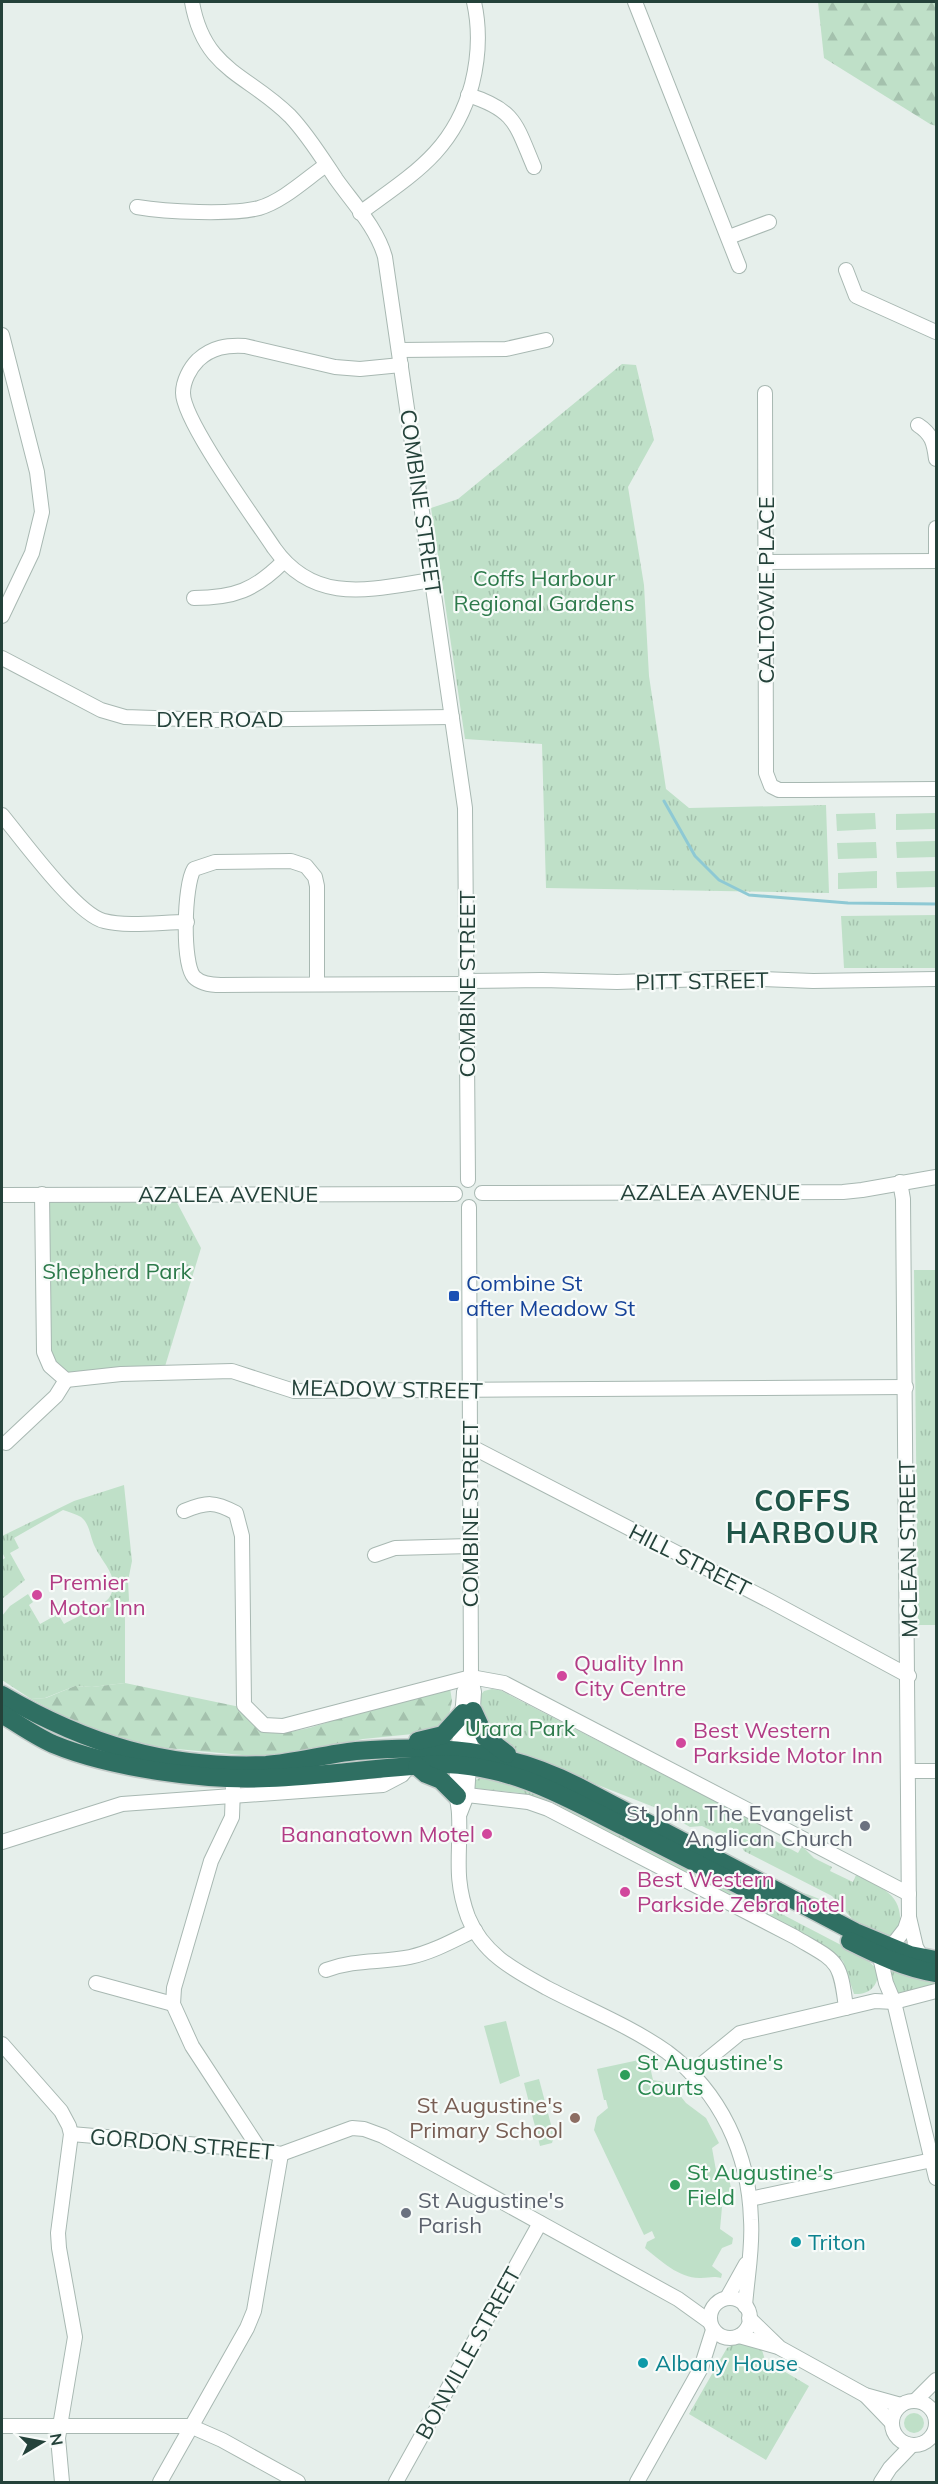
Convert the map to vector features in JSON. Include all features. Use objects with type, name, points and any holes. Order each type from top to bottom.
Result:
[{"type":"highway","points":[[2,1695],[40,1717],[90,1739],[116,1747],[195,1762],[251,1765],[301,1761],[355,1752],[513,1759]]},
{"type":"highway","points":[[355,1752],[363,1746],[439,1737],[468,1712],[485,1737],[513,1759],[559,1777],[855,1932],[917,1970],[936,1973]]},
{"type":"highway","points":[[2,1714],[51,1743],[88,1755],[233,1787],[311,1776],[413,1770],[464,1758],[539,1784],[886,1952],[929,1959]]},
{"type":"highway","points":[[413,1770],[441,1780],[462,1795]]},
{"type":"street","name":"COMBINE STREET","points":[[192,2],[200,30],[216,56],[232,72],[290,116],[360,213],[384,251],[462,784],[466,831],[468,1180]]},
{"type":"street","points":[[360,213],[431,158],[455,128],[468,95],[478,55],[474,2]]},
{"type":"street","points":[[635,2],[739,266]]},
{"type":"street","points":[[468,95],[491,102],[506,112],[517,127],[534,167]]},
{"type":"street","points":[[138,207],[178,211],[260,208],[326,165]]},
{"type":"street","points":[[729,237],[769,222]]},
{"type":"street","points":[[846,270],[856,296],[936,332]]},
{"type":"street","points":[[2,336],[37,472],[42,512],[32,553],[2,616]]},
{"type":"street","points":[[399,350],[506,349],[546,340]]},
{"type":"street","points":[[401,365],[360,369],[335,367],[245,346],[231,345],[214,349],[193,366],[183,392],[190,419],[284,562],[308,580],[336,589],[368,590],[432,580]]},
{"type":"street","name":"CALTOWIE PLACE","points":[[765,393],[766,773],[771,786],[779,790],[936,789]]},
{"type":"street","points":[[918,425],[928,431],[933,439],[936,459]]},
{"type":"street","points":[[766,562],[936,561],[936,528]]},
{"type":"street","points":[[194,598],[213,598],[241,593],[267,578],[284,562]]},
{"type":"street","name":"DYER ROAD","points":[[2,658],[101,710],[125,717],[213,720],[452,717]]},
{"type":"street","points":[[2,814],[73,899],[97,919],[116,923],[187,922]]},
{"type":"street","points":[[291,861],[306,866],[315,877],[317,886],[317,984],[221,985],[203,983],[195,978],[188,963],[187,922],[188,882],[194,869],[200,865],[215,862],[291,861]]},
{"type":"street","name":"PITT STREET","points":[[317,984],[542,980],[616,982],[735,978],[813,981],[936,979]]},
{"type":"street","name":"AZALEA AVENUE","points":[[482,1193],[843,1192],[862,1191],[936,1177]]},
{"type":"street","points":[[468,1180],[477,1183],[482,1193],[477,1204],[469,1207],[460,1204],[455,1194],[460,1183],[468,1180]]},
{"type":"street","name":"MCLEAN STREET","points":[[900,1182],[903,1199],[906,1387],[909,1917],[916,1947],[929,1959]]},
{"type":"street","points":[[6,1443],[56,1396],[66,1380],[50,1366],[44,1352],[42,1194]]},
{"type":"street","name":"AZALEA AVENUE","points":[[2,1195],[455,1194]]},
{"type":"street","name":"COMBINE STREET","points":[[469,1207],[471,1677],[464,1692],[468,1712],[459,1815],[457,1866],[460,1888],[475,1930],[496,1958],[651,2042],[691,2073],[718,2106],[740,2153],[750,2199],[752,2223],[748,2260],[747,2312]]},
{"type":"street","name":"MEADOW STREET","points":[[66,1380],[121,1374],[232,1371],[294,1391],[906,1387]]},
{"type":"street","name":"HILL STREET","points":[[470,1446],[770,1601],[909,1676]]},
{"type":"street","points":[[184,1511],[197,1506],[218,1503],[236,1513],[242,1536],[244,1705],[264,1725],[283,1726],[471,1677],[504,1683],[909,1894]]},
{"type":"street","points":[[375,1555],[395,1548],[470,1546]]},
{"type":"street","points":[[909,1771],[936,1771]]},
{"type":"street","points":[[2,1842],[122,1804],[233,1787],[232,1817],[211,1861],[174,1988],[173,2004],[192,2046],[260,2150]]},
{"type":"street","points":[[462,1795],[528,1802],[548,1809],[795,1937],[826,1955],[840,1969],[846,2008]]},
{"type":"street","name":"MCLEAN STREET","points":[[886,1952],[905,1929],[909,1917]]},
{"type":"street","points":[[326,1970],[347,1962],[410,1957],[439,1948],[475,1930]]},
{"type":"street","points":[[886,1952],[885,1983],[894,2002],[936,2178]]},
{"type":"street","points":[[96,1983],[173,2004]]},
{"type":"street","points":[[691,2073],[740,2033],[875,2001],[894,2002],[936,1991]]},
{"type":"street","points":[[2,2044],[61,2112],[71,2134],[58,2233],[75,2337],[59,2425],[62,2482]]},
{"type":"street","name":"GORDON STREET","points":[[71,2134],[260,2150],[280,2154],[347,2129],[364,2128],[383,2136],[678,2299],[712,2326]]},
{"type":"street","points":[[160,2482],[247,2328],[254,2311],[280,2154]]},
{"type":"street","points":[[750,2199],[932,2160]]},
{"type":"street","name":"BONVILLE STREET","points":[[396,2482],[540,2223]]},
{"type":"street","points":[[637,2482],[701,2368],[712,2326],[710,2315],[748,2260]]},
{"type":"street","name":"GORDON STREET","points":[[678,2299],[721,2301]]},
{"type":"street","points":[[721,2301],[735,2299],[780,2348]]},
{"type":"street","points":[[701,2368],[733,2337],[747,2328],[747,2312]]},
{"type":"street","points":[[712,2326],[733,2337],[780,2348],[865,2396],[901,2405],[915,2401],[936,2380]]},
{"type":"street","points":[[897,2437],[912,2445],[931,2443],[936,2424],[932,2410],[936,2390]]},
{"type":"street","points":[[865,2396],[892,2423],[897,2437],[890,2468]]},
{"type":"street","points":[[915,2401],[927,2405],[932,2410]]},
{"type":"street","points":[[892,2423],[893,2416],[901,2405]]},
{"type":"street","points":[[2,2426],[190,2426],[222,2440],[298,2482]]},
{"type":"street","points":[[881,2482],[890,2468],[912,2445]]},
{"type":"green space","points":[[818,2],[936,2],[936,126],[824,58]]},
{"type":"green space","name":"Coffs Harbour Regional Gardens","points":[[622,364],[636,365],[654,440],[628,487],[644,585],[649,676],[666,789],[689,808],[826,805],[829,893],[546,888],[542,744],[465,739],[431,508],[458,499]]},
{"type":"green space","points":[[875,813],[876,829],[837,831],[836,814]]},
{"type":"green space","points":[[935,813],[935,829],[896,830],[896,814]]},
{"type":"green space","points":[[935,841],[936,857],[897,858],[896,842]]},
{"type":"green space","points":[[876,842],[877,858],[838,859],[837,843]]},
{"type":"green space","points":[[877,871],[877,888],[838,889],[838,873]]},
{"type":"green space","points":[[935,871],[936,887],[897,888],[896,872]]},
{"type":"green space","points":[[936,915],[936,968],[844,968],[841,916]]},
{"type":"green space","name":"Shepherd Park","points":[[42,1194],[173,1195],[201,1248],[163,1373],[66,1380],[50,1366]]},
{"type":"green space","points":[[914,1270],[936,1270],[936,1625],[918,1625]]},
{"type":"green space","points":[[124,1485],[132,1561],[128,1581],[129,1600],[125,1612],[125,1683],[92,1687],[75,1686],[45,1698],[31,1699],[2,1680],[2,1616],[10,1606],[28,1594],[33,1602],[29,1605],[40,1624],[58,1614],[64,1624],[106,1601],[112,1591],[112,1577],[95,1547],[84,1520],[63,1510],[14,1538],[19,1548],[10,1553],[25,1580],[2,1599],[2,1560],[5,1558],[2,1552],[2,1536],[74,1501]]},
{"type":"green space","points":[[125,1683],[240,1707],[250,1722],[265,1730],[282,1732],[321,1725],[373,1706],[450,1688],[452,1701],[449,1715],[438,1729],[363,1739],[274,1758],[166,1748],[100,1736],[31,1699],[46,1698],[75,1686],[92,1687]]},
{"type":"green space","name":"Urara Park","points":[[500,1690],[761,1825],[761,1833],[798,1853],[802,1846],[814,1858],[832,1867],[830,1871],[853,1882],[856,1875],[880,1887],[893,1897],[897,1904],[900,1922],[897,1931],[890,1937],[869,1931],[854,1921],[832,1896],[744,1851],[741,1845],[702,1826],[690,1827],[659,1809],[506,1749],[480,1721],[478,1698],[484,1691]]},
{"type":"green space","points":[[483,1776],[518,1784],[649,1845],[864,1957],[878,1970],[875,1984],[865,1993],[854,1994],[843,1961],[823,1945],[543,1800],[520,1793],[473,1788],[474,1781]]},
{"type":"green space","points":[[617,1800],[641,1808],[818,1899],[832,1907],[839,1916]]},
{"type":"green space","points":[[886,1967],[936,1979],[936,1987],[898,1994],[892,1989]]},
{"type":"green space","points":[[506,2021],[520,2076],[500,2084],[484,2026]]},
{"type":"green space","name":"St Augustine's Field","points":[[648,2058],[653,2080],[670,2083],[686,2103],[706,2118],[719,2143],[712,2148],[717,2176],[729,2178],[732,2193],[723,2196],[720,2229],[733,2238],[732,2244],[722,2248],[712,2266],[722,2274],[721,2278],[686,2276],[671,2268],[645,2248],[647,2242],[655,2238],[652,2231],[644,2235],[594,2130],[597,2117],[608,2108],[597,2069]]},
{"type":"green space","points":[[539,2079],[554,2136],[552,2143],[540,2146],[524,2083]]},
{"type":"green space","points":[[735,2344],[750,2344],[762,2350],[765,2360],[809,2386],[766,2460],[689,2414],[727,2348]]},
{"type":"green space","points":[[914,2413],[921,2416],[924,2423],[921,2430],[914,2433],[907,2430],[904,2423],[907,2416]]},
{"type":"waterway","points":[[664,801],[695,856],[719,880],[749,895],[848,903],[936,904]]},
{"type":"place","name":"Combine St after Meadow St","points":[[454,1296]]},
{"type":"place","name":"Premier Motor Inn","points":[[37,1595]]},
{"type":"place","name":"Quality Inn City Centre","points":[[562,1676]]},
{"type":"place","name":"Best Western Parkside Motor Inn","points":[[681,1743]]},
{"type":"place","name":"St John The Evangelist Anglican Church","points":[[865,1826]]},
{"type":"place","name":"Bananatown Motel","points":[[487,1834]]},
{"type":"place","name":"Best Western Parkside Zebra hotel","points":[[625,1892]]},
{"type":"place","name":"St Augustine's Courts","points":[[625,2075]]},
{"type":"place","name":"St Augustine's Primary School","points":[[575,2118]]},
{"type":"place","name":"St Augustine's Field","points":[[675,2185]]},
{"type":"place","name":"St Augustine's Parish","points":[[406,2213]]},
{"type":"place","name":"Triton","points":[[796,2242]]},
{"type":"place","name":"Albany House","points":[[643,2363]]},
{"type":"district","name":"COFFS HARBOUR","points":[[803,1516]]}]
